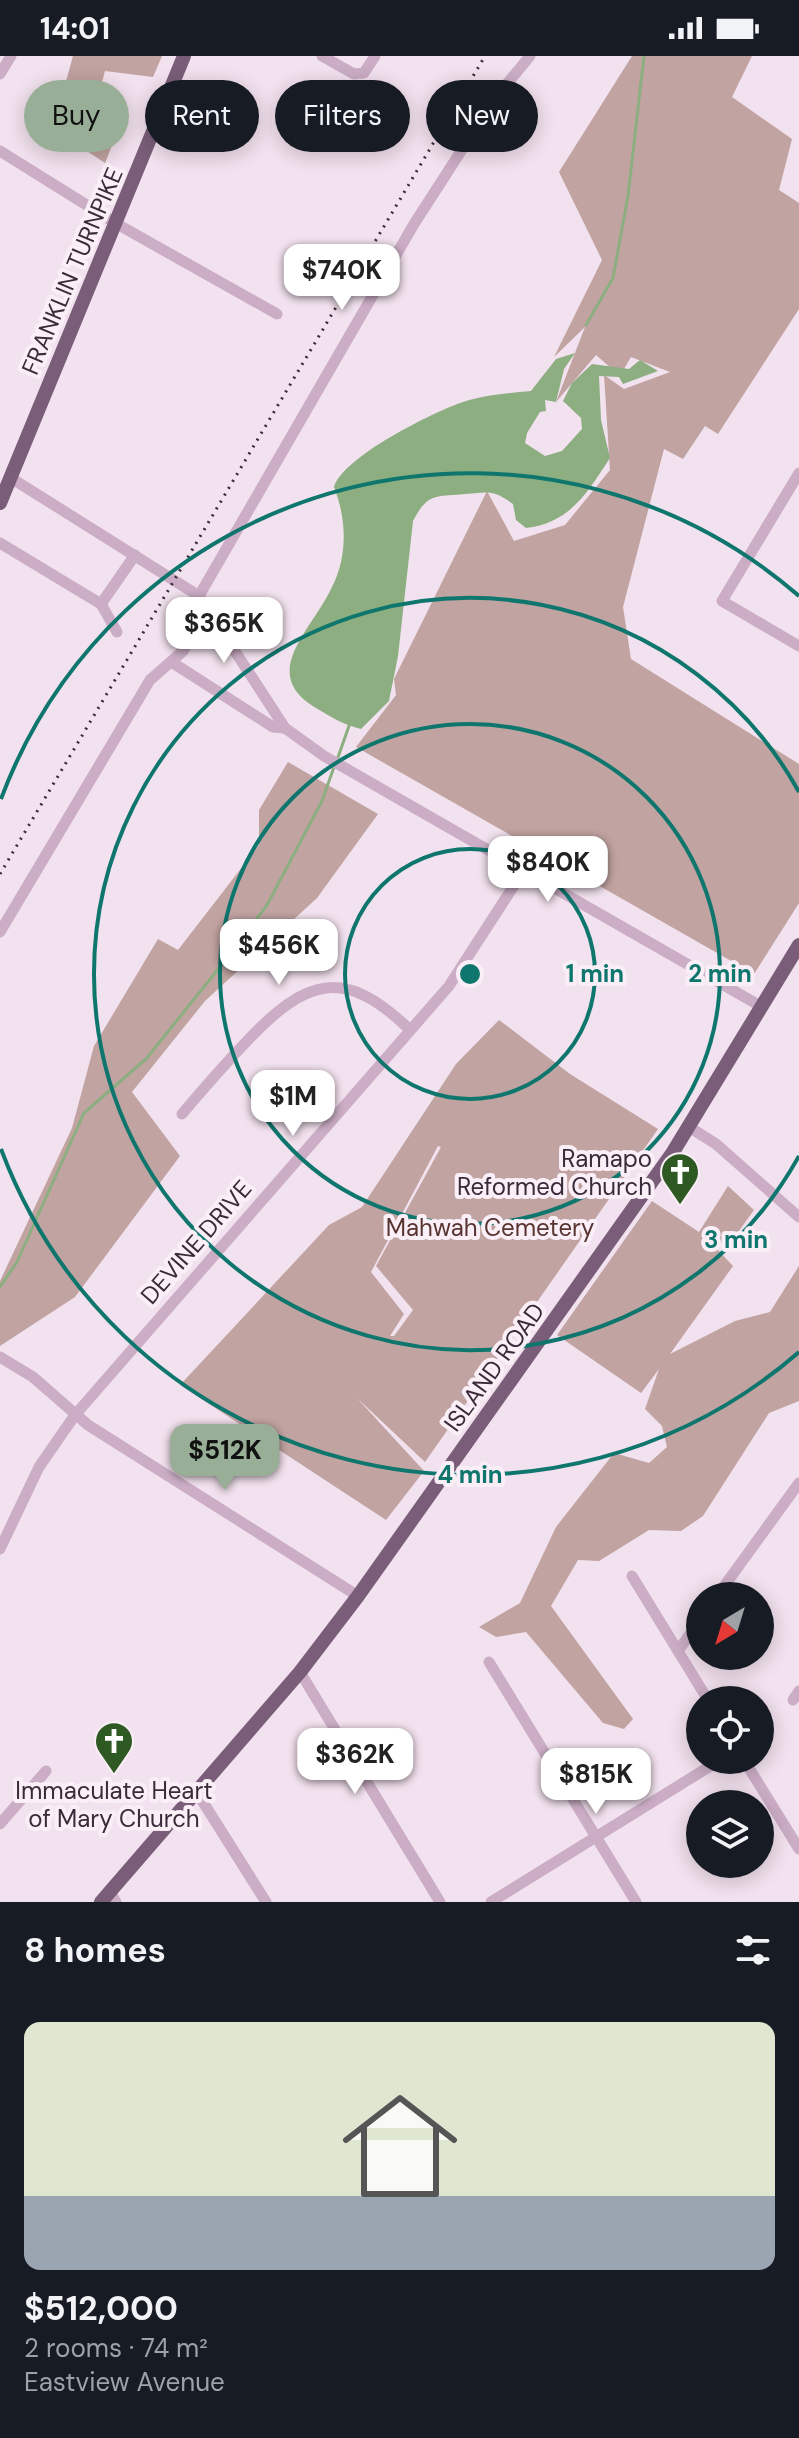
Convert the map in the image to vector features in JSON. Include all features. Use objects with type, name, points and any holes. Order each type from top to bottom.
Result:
[{"type":"main road","name":"FRANKLIN TURNPIKE","points":[[0,503],[184,56]]},
{"type":"main road","name":"ISLAND ROAD","points":[[109,1899],[196,1791],[300,1672],[358,1596],[689,1127],[797,955]]},
{"type":"street","points":[[0,74],[11,56]]},
{"type":"street","points":[[322,56],[354,74],[364,73],[375,56]]},
{"type":"street","points":[[199,596],[414,224],[496,97],[530,56]]},
{"type":"street","points":[[0,151],[117,224],[277,314]]},
{"type":"street","points":[[799,473],[722,601],[799,646]]},
{"type":"street","points":[[11,478],[199,596],[285,728],[324,756],[762,1007]]},
{"type":"street","points":[[0,543],[101,604],[117,632]]},
{"type":"street","points":[[101,604],[135,555]]},
{"type":"street","points":[[0,932],[150,680],[173,663],[209,609]]},
{"type":"street","points":[[173,663],[273,727],[285,728]]},
{"type":"street","name":"DEVINE DRIVE","points":[[0,1549],[39,1467],[75,1415],[449,986],[524,870]]},
{"type":"street","points":[[182,1114],[276,1010],[305,993],[332,988],[359,992],[387,1008],[409,1029]]},
{"type":"street","points":[[689,1127],[716,1144],[799,1217]]},
{"type":"street","points":[[772,1194],[799,1205]]},
{"type":"street","points":[[0,1357],[33,1377],[75,1415],[358,1596]]},
{"type":"street","points":[[727,1582],[799,1483]]},
{"type":"street","points":[[632,1576],[699,1686]]},
{"type":"street","points":[[678,1651],[686,1640]]},
{"type":"street","points":[[489,1662],[636,1902]]},
{"type":"street","points":[[300,1672],[440,1902]]},
{"type":"street","points":[[0,1824],[46,1771]]},
{"type":"street","points":[[491,1902],[697,1774]]},
{"type":"street","points":[[753,1774],[799,1849]]},
{"type":"street","points":[[196,1791],[266,1902]]},
{"type":"green space","points":[[73,56],[162,56],[153,77],[105,71],[103,80],[66,80]]},
{"type":"green space","points":[[632,56],[752,56],[732,97],[792,139],[779,190],[799,203],[799,309],[718,434],[705,426],[683,459],[664,449],[623,607],[631,659],[799,764],[799,903],[754,974],[356,747],[396,695],[394,679],[487,491],[514,541],[565,525],[610,470],[604,375],[624,389],[670,372],[631,357],[620,376],[596,355],[556,402],[585,327],[554,357],[602,260],[559,172]]},
{"type":"green space","points":[[88,152],[109,152],[105,163]]},
{"type":"green space","points":[[288,762],[378,814],[317,898],[205,1001],[132,1092],[180,1156],[75,1297],[0,1346],[0,1281],[72,1128],[94,1046],[158,939],[178,950],[259,845],[259,810]]},
{"type":"green space","name":"Mahwah Cemetery","points":[[499,1020],[570,1074],[658,1129],[425,1462],[357,1398],[424,1471],[386,1520],[180,1385],[329,1225],[362,1207],[456,1064]],"holes":[[[438,1146],[441,1147],[376,1266],[413,1310],[394,1336],[390,1336],[404,1314],[371,1272]]]},
{"type":"green space","points":[[728,1186],[754,1210],[736,1235],[731,1231],[717,1249],[733,1266],[670,1354],[735,1321],[770,1312],[799,1266],[799,1401],[769,1413],[703,1516],[681,1531],[649,1530],[599,1561],[578,1560],[551,1606],[633,1719],[624,1729],[603,1723],[526,1632],[496,1637],[479,1627],[520,1603],[556,1527],[614,1453],[649,1463],[667,1447],[662,1426],[645,1409],[659,1369],[641,1393],[557,1335],[652,1201],[699,1232]]},
{"type":"shaded area","points":[[575,353],[564,369],[556,402],[545,400],[546,411],[540,412],[527,433],[525,443],[545,456],[562,451],[582,429],[581,418],[563,401],[572,383],[592,364],[629,369],[640,360],[658,371],[623,384],[619,377],[599,376],[601,420],[610,458],[585,494],[554,520],[526,528],[516,520],[513,504],[494,494],[447,495],[428,501],[413,521],[398,656],[389,701],[361,729],[343,723],[299,695],[291,681],[290,666],[294,652],[337,577],[343,551],[343,525],[334,487],[341,475],[354,462],[391,437],[449,407],[479,398],[531,391],[556,359]]},
{"type":"waterway","points":[[586,325],[613,278],[628,196],[644,56]]},
{"type":"waterway","points":[[337,760],[349,726]]},
{"type":"waterway","points":[[0,1287],[17,1262],[84,1113],[146,1059],[267,905],[322,801],[334,767]]},
{"type":"railway","points":[[0,874],[485,56]]},
{"type":"place","name":"Ramapo Reformed Church","points":[[680,1206]]},
{"type":"place","name":"Immaculate Heart of Mary Church","points":[[114,1775]]}]
